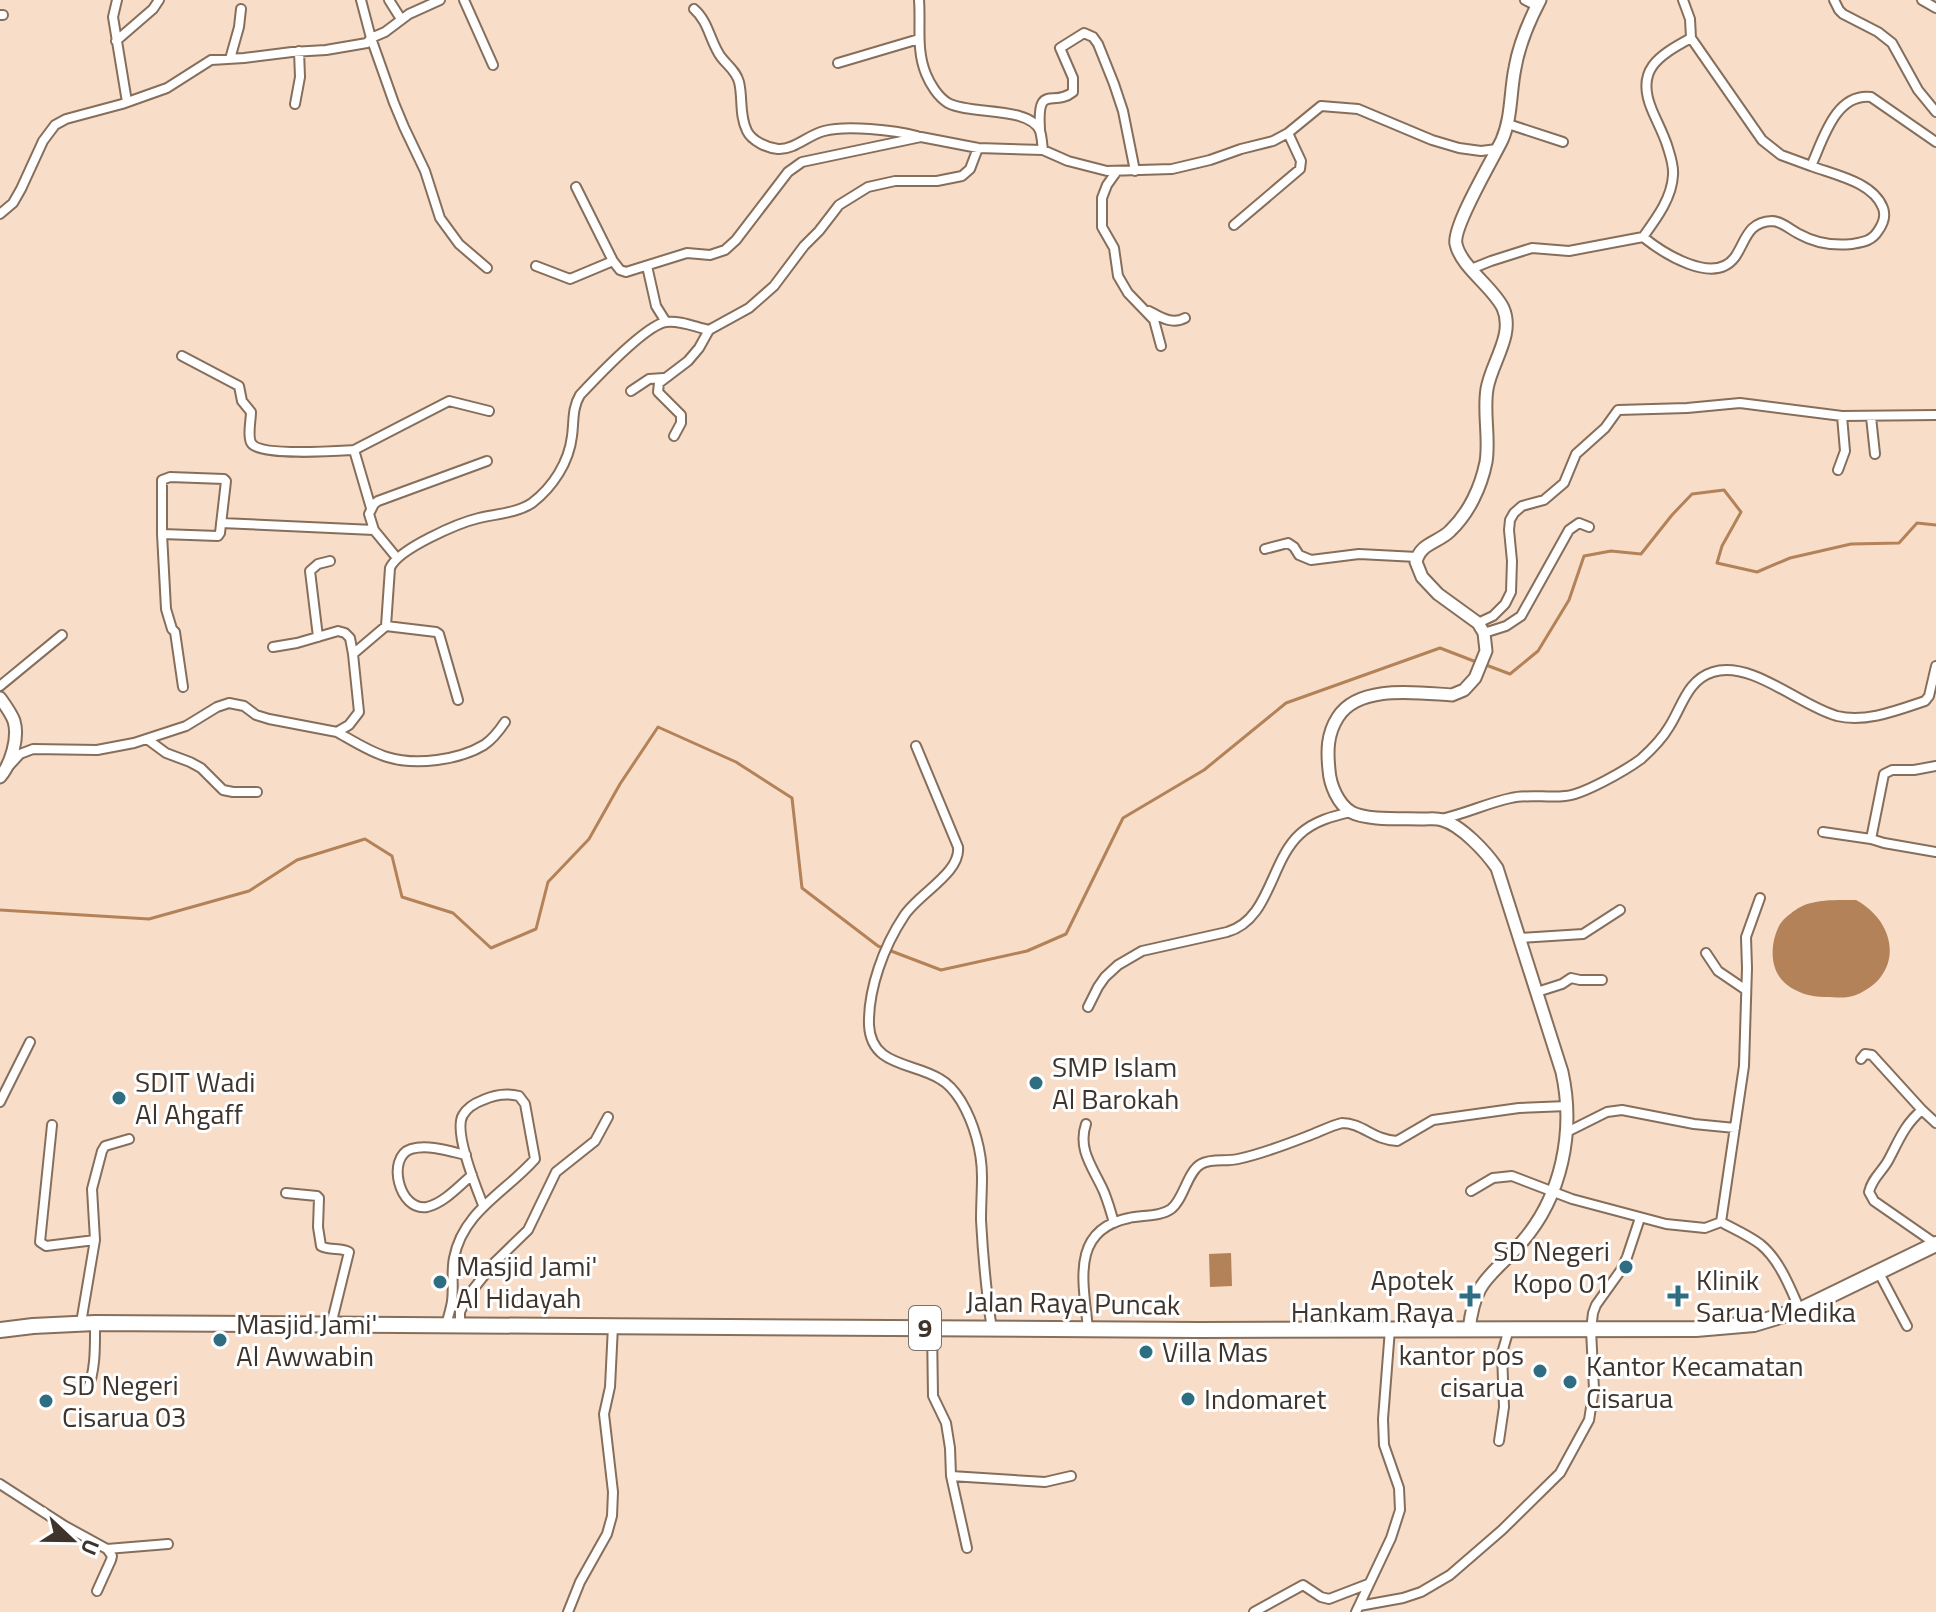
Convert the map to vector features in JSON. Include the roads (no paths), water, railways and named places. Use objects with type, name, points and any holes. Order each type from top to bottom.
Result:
[{"type":"highway","name":"Jalan Raya Puncak","points":[[0,1330],[88,1323],[992,1329],[1696,1329],[1767,1321],[1800,1310],[1936,1244]]},
{"type":"main road","points":[[1469,1330],[1473,1304],[1481,1286],[1533,1229],[1554,1191],[1561,1165],[1567,1106],[1562,1072],[1497,868],[1470,839],[1441,819],[1377,817],[1351,812],[1333,789],[1329,772],[1329,736],[1342,711],[1356,702],[1388,693],[1457,694],[1475,678],[1486,654],[1487,643],[1481,628],[1438,594],[1416,564],[1423,548],[1449,532],[1465,514],[1485,469],[1488,438],[1486,391],[1503,341],[1505,319],[1501,306],[1457,248],[1456,236],[1508,124],[1515,65],[1538,3]]},
{"type":"main road","points":[[0,698],[15,722],[14,747],[4,772]]},
{"type":"street","points":[[117,0],[113,17],[127,102]]},
{"type":"street","points":[[116,41],[159,0]]},
{"type":"street","points":[[361,0],[371,38],[404,127],[425,171],[440,218],[459,244],[487,268]]},
{"type":"street","points":[[389,0],[401,19]]},
{"type":"street","points":[[0,214],[17,196],[39,148],[55,125],[76,115],[127,102],[174,85],[206,62],[217,59],[367,43],[409,14],[440,0]]},
{"type":"street","points":[[464,0],[493,65]]},
{"type":"street","points":[[919,0],[922,63],[944,100],[959,107],[1025,118],[1040,129]]},
{"type":"street","points":[[1525,0],[1538,3]]},
{"type":"street","points":[[1643,237],[1672,257],[1717,269],[1734,258],[1748,231],[1760,223],[1776,222],[1803,237],[1835,245],[1862,242],[1875,236],[1884,215],[1876,196],[1861,185],[1781,155],[1762,140],[1691,38],[1690,19],[1683,0]]},
{"type":"street","points":[[1834,0],[1843,14],[1892,43],[1918,90],[1936,112]]},
{"type":"street","points":[[1922,0],[1936,8]]},
{"type":"street","points":[[230,59],[241,9]]},
{"type":"street","points":[[694,9],[704,20],[721,56],[738,79],[741,111],[748,134],[755,141],[774,149],[793,146],[824,131],[898,132],[978,148],[1043,150],[1091,167],[1135,171],[1184,167],[1269,143],[1288,133],[1321,106],[1365,112],[1459,148],[1481,151],[1497,149]]},
{"type":"street","points":[[1043,150],[1039,113],[1044,101],[1067,96],[1073,90],[1073,78],[1060,48],[1087,33],[1098,44],[1119,97],[1135,171]]},
{"type":"street","points":[[1471,269],[1532,248],[1569,251],[1643,237],[1665,202],[1673,177],[1672,160],[1647,96],[1647,75],[1654,63],[1691,38]]},
{"type":"street","points":[[838,63],[919,39]]},
{"type":"street","points":[[295,104],[300,77],[299,51]]},
{"type":"street","points":[[1811,166],[1837,113],[1848,101],[1861,96],[1876,99],[1936,142]]},
{"type":"street","points":[[1508,124],[1563,142]]},
{"type":"street","points":[[1234,225],[1300,169],[1301,163],[1288,133]]},
{"type":"street","points":[[576,187],[613,261],[626,272],[687,253],[710,255],[725,250],[788,172],[802,162],[921,137]]},
{"type":"street","points":[[674,436],[682,419],[658,392],[659,383],[688,361],[709,330],[736,316],[774,286],[832,212],[868,187],[889,182],[937,181],[962,176],[970,169],[978,148]]},
{"type":"street","points":[[1117,171],[1102,198],[1102,227],[1114,248],[1116,272],[1122,284],[1156,324],[1161,346]]},
{"type":"street","points":[[536,266],[570,279],[613,261]]},
{"type":"street","points":[[647,266],[656,306],[666,322]]},
{"type":"street","points":[[1145,309],[1171,321],[1185,318]]},
{"type":"street","points":[[353,654],[386,626],[393,561],[457,525],[513,511],[533,501],[565,462],[580,395],[648,331],[666,322],[709,330]]},
{"type":"street","points":[[182,356],[239,386],[242,401],[251,412],[250,440],[264,450],[354,450],[449,401],[489,411]]},
{"type":"street","points":[[631,391],[649,379],[664,378]]},
{"type":"street","points":[[1481,628],[1505,604],[1511,592],[1509,530],[1512,517],[1522,506],[1542,502],[1564,483],[1576,454],[1605,428],[1618,410],[1740,403],[1842,416],[1936,415]]},
{"type":"street","points":[[1838,470],[1845,451],[1842,416]]},
{"type":"street","points":[[1871,417],[1875,454]]},
{"type":"street","points":[[354,450],[371,508],[369,519],[397,558]]},
{"type":"street","points":[[371,508],[378,501],[487,461]]},
{"type":"street","points":[[162,534],[218,536],[226,481],[167,477],[162,480],[162,534],[164,555],[162,567],[166,579],[166,609],[175,632],[183,687]]},
{"type":"street","points":[[221,523],[374,530]]},
{"type":"street","points":[[1481,628],[1506,626],[1521,616],[1569,530],[1579,523],[1589,527]]},
{"type":"street","points":[[1265,549],[1288,543],[1299,555],[1314,560],[1359,554],[1417,557]]},
{"type":"street","points":[[318,637],[310,571],[318,564],[330,561]]},
{"type":"street","points":[[386,626],[439,634],[458,700]]},
{"type":"street","points":[[273,647],[338,631],[350,638],[359,712],[349,725],[337,732]]},
{"type":"street","points":[[0,686],[62,635]]},
{"type":"street","points":[[1441,819],[1511,797],[1574,796],[1592,787],[1640,760],[1668,729],[1691,688],[1715,671],[1729,670],[1753,676],[1837,716],[1857,718],[1881,715],[1925,701],[1936,666]]},
{"type":"street","points":[[4,772],[20,754],[33,749],[105,750],[195,722],[229,703],[244,706],[256,715],[276,721],[337,732],[388,758],[405,760],[435,761],[486,744],[505,722]]},
{"type":"street","points":[[147,739],[166,753],[201,768],[223,790],[257,792]]},
{"type":"street","points":[[916,746],[958,847],[958,857],[948,873],[909,909],[889,946],[879,966],[870,1000],[870,1033],[877,1050],[892,1061],[941,1080],[957,1095],[970,1119],[981,1164],[984,1268],[992,1329]]},
{"type":"street","points":[[1871,839],[1884,774],[1892,770],[1936,766]]},
{"type":"street","points":[[1088,1007],[1105,977],[1142,951],[1227,932],[1242,925],[1261,902],[1288,849],[1299,835],[1321,821],[1351,812]]},
{"type":"street","points":[[1823,832],[1936,852]]},
{"type":"street","points":[[1721,1222],[1744,1066],[1746,937],[1760,898]]},
{"type":"street","points":[[1520,938],[1583,934],[1620,910]]},
{"type":"street","points":[[1706,953],[1718,971],[1746,990]]},
{"type":"street","points":[[1537,992],[1571,978],[1602,980]]},
{"type":"street","points":[[0,1102],[30,1042]]},
{"type":"street","points":[[1861,1059],[1865,1054],[1872,1055],[1936,1123]]},
{"type":"street","points":[[453,1325],[452,1266],[468,1222],[535,1159],[525,1104],[522,1098],[510,1094],[483,1100],[466,1110],[461,1118],[466,1155],[483,1205]]},
{"type":"street","points":[[1088,1329],[1084,1258],[1092,1240],[1114,1223],[1170,1210],[1195,1169],[1202,1163],[1238,1159],[1342,1123],[1352,1123],[1377,1137],[1397,1141],[1433,1120],[1519,1108],[1567,1106]]},
{"type":"street","points":[[1565,1133],[1607,1112],[1622,1110],[1694,1124],[1735,1128]]},
{"type":"street","points":[[1922,1110],[1903,1130],[1888,1162],[1870,1185],[1869,1194],[1874,1201],[1936,1244]]},
{"type":"street","points":[[453,1325],[467,1297],[494,1263],[528,1230],[555,1174],[595,1141],[608,1117]]},
{"type":"street","points":[[1086,1124],[1083,1138],[1085,1151],[1114,1223]]},
{"type":"street","points":[[52,1125],[40,1242],[46,1246],[95,1240]]},
{"type":"street","points":[[87,1391],[93,1367],[88,1323],[95,1240],[92,1189],[105,1146],[129,1139]]},
{"type":"street","points":[[466,1155],[430,1148],[409,1149],[401,1154],[399,1161],[400,1190],[414,1205],[427,1207],[445,1198],[472,1175]]},
{"type":"street","points":[[1471,1191],[1483,1183],[1507,1175],[1572,1199],[1666,1224],[1705,1228],[1721,1222],[1765,1249],[1782,1273],[1800,1310]]},
{"type":"street","points":[[286,1193],[317,1196],[320,1201],[318,1227],[321,1246],[349,1252],[331,1325]]},
{"type":"street","points":[[1357,1609],[1412,1595],[1450,1575],[1560,1473],[1589,1420],[1594,1389],[1591,1330],[1596,1305],[1621,1270],[1640,1218]]},
{"type":"street","points":[[1879,1273],[1907,1326]]},
{"type":"street","points":[[571,1611],[580,1582],[603,1541],[612,1516],[613,1492],[604,1414],[611,1380],[613,1326]]},
{"type":"street","points":[[932,1328],[933,1396],[946,1423],[951,1476],[967,1548]]},
{"type":"street","points":[[1357,1609],[1391,1538],[1400,1504],[1397,1480],[1384,1445],[1390,1329]]},
{"type":"street","points":[[1499,1441],[1504,1407],[1502,1353],[1509,1329]]},
{"type":"street","points":[[951,1476],[1045,1482],[1071,1476]]},
{"type":"street","points":[[0,1484],[107,1549],[112,1556],[97,1591]]},
{"type":"street","points":[[107,1549],[168,1544]]},
{"type":"street","points":[[1254,1612],[1303,1585],[1321,1597],[1331,1599],[1368,1584]]},
{"type":"waterway","points":[[1486,665],[1510,674],[1538,651],[1569,600],[1584,556],[1611,551],[1641,554],[1692,494],[1724,490],[1741,512],[1722,546],[1717,563],[1757,572],[1790,558],[1851,544],[1899,543],[1917,523],[1936,525]]},
{"type":"waterway","points":[[0,910],[149,919],[249,891],[297,860],[365,839],[392,856],[402,897],[453,913],[491,948],[536,929],[548,882],[589,839],[620,784],[658,727],[736,762],[792,798],[802,888],[878,946],[941,970],[1027,951],[1066,934],[1123,818],[1204,770],[1286,703],[1440,648],[1479,663]]},
{"type":"place","name":"SMP Islam Al Barokah","points":[[1036,1083]]},
{"type":"place","name":"SDIT Wadi Al Ahgaff","points":[[119,1098]]},
{"type":"place","name":"SD Negeri Kopo 01","points":[[1626,1267]]},
{"type":"place","name":"Masjid Jami' Al Hidayah","points":[[440,1282]]},
{"type":"place","name":"Apotek Hankam Raya","points":[[1470,1296]]},
{"type":"place","name":"Klinik Sarua Medika","points":[[1678,1296]]},
{"type":"place","name":"Masjid Jami' Al Awwabin","points":[[220,1340]]},
{"type":"place","name":"Villa Mas","points":[[1146,1352]]},
{"type":"place","name":"kantor pos cisarua","points":[[1540,1371]]},
{"type":"place","name":"Kantor Kecamatan Cisarua","points":[[1570,1382]]},
{"type":"place","name":"Indomaret","points":[[1188,1399]]},
{"type":"place","name":"SD Negeri Cisarua 03","points":[[46,1401]]}]
